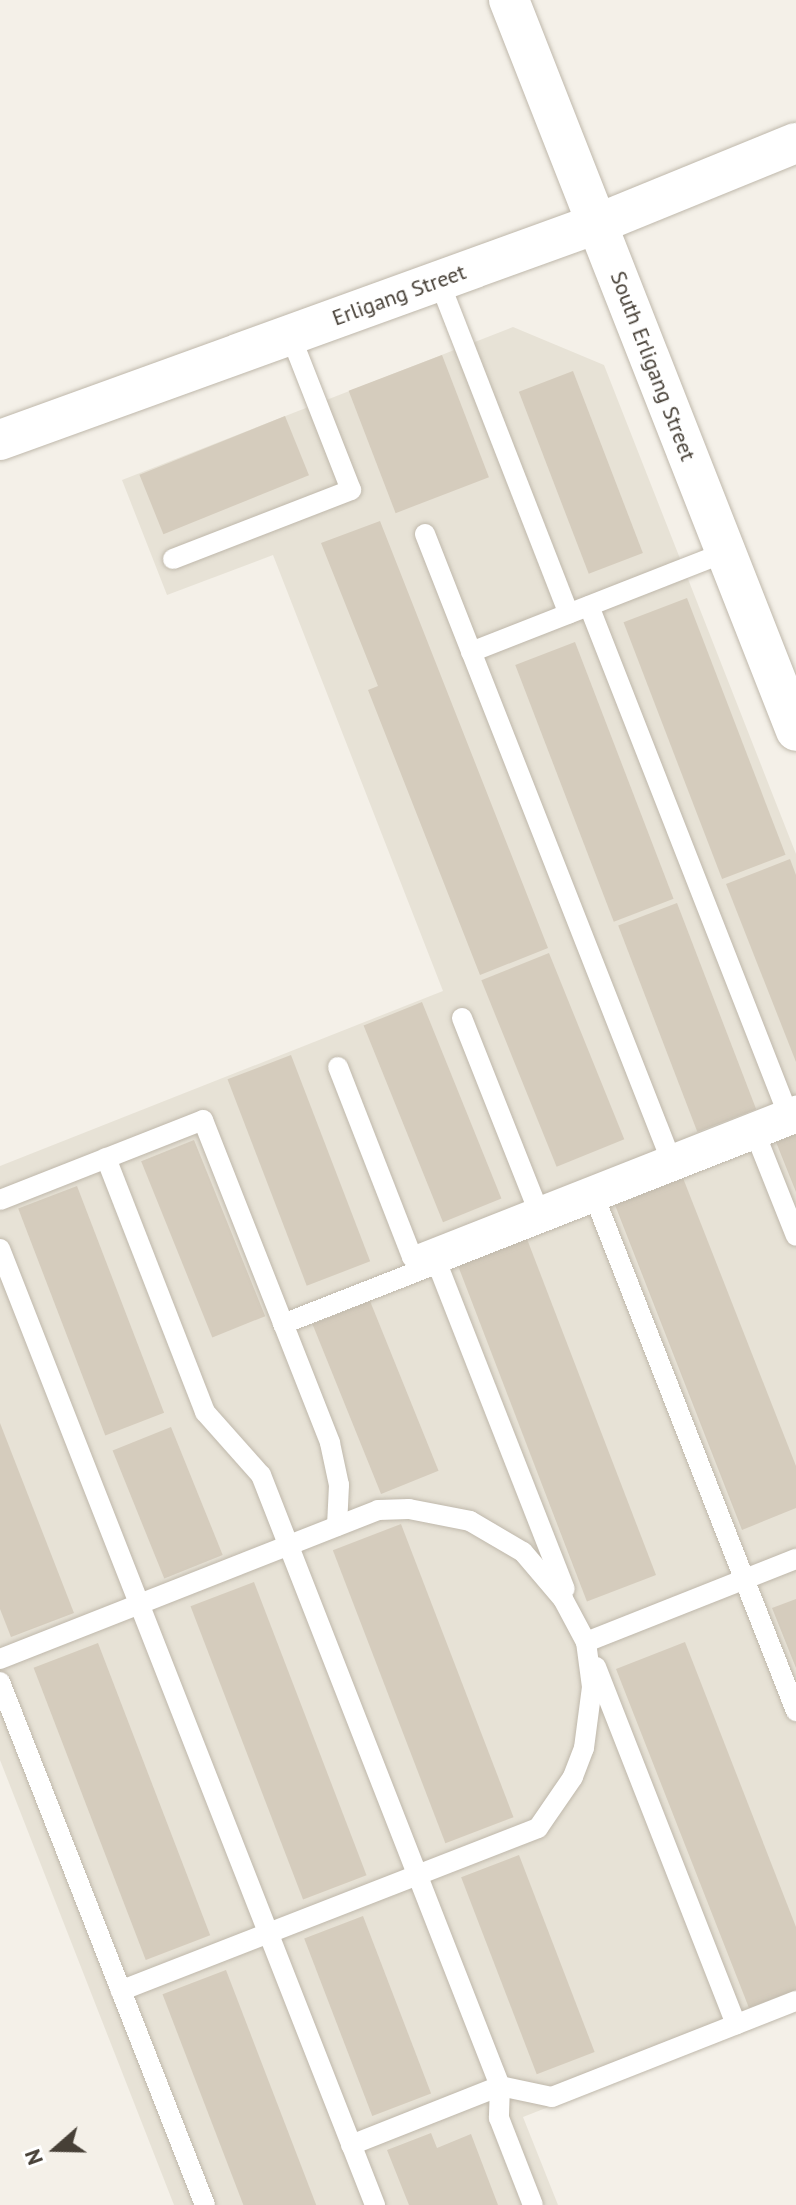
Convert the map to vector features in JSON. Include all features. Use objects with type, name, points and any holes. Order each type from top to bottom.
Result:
[{"type":"street","name":"South Erligang Street","points":[[509,0],[796,731]]},
{"type":"street","name":"Erligang Street","points":[[0,440],[597,223],[796,143]]},
{"type":"lane","points":[[439,281],[569,614]]},
{"type":"lane","points":[[173,559],[351,490],[290,334]]},
{"type":"lane","points":[[425,534],[669,1155]]},
{"type":"lane","points":[[471,652],[726,552]]},
{"type":"lane","points":[[589,606],[793,1113]]},
{"type":"lane","points":[[462,1018],[537,1207]]},
{"type":"lane","points":[[338,1067],[412,1257],[669,1155],[793,1113]]},
{"type":"lane","points":[[283,1324],[757,1138],[793,1113]]},
{"type":"lane","points":[[0,1200],[203,1120],[330,1443],[339,1485],[337,1526]]},
{"type":"lane","points":[[757,1138],[796,1236]]},
{"type":"lane","points":[[106,1158],[205,1412],[261,1475],[500,2086],[499,2118],[533,2205]]},
{"type":"lane","points":[[596,1201],[796,1711]]},
{"type":"lane","points":[[0,1249],[375,2205]]},
{"type":"lane","points":[[437,1263],[736,2025]]},
{"type":"lane","points":[[0,1659],[378,1510],[409,1509],[470,1521],[498,1534],[545,1574],[586,1642],[590,1718],[573,1777],[538,1828],[121,1991]]},
{"type":"lane","points":[[586,1642],[796,1559]]},
{"type":"lane","points":[[0,1682],[205,2205]]},
{"type":"lane","points":[[351,2145],[500,2086],[552,2097],[796,2001]]},
{"type":"shaded area","points":[[513,327],[604,365],[796,854],[796,2010],[523,2117],[558,2205],[174,2205],[0,1760],[0,1166],[443,991],[273,555],[167,595],[122,480]]},
{"type":"building","points":[[442,355],[489,477],[396,513],[349,391]]},
{"type":"building","points":[[573,371],[643,553],[589,574],[519,392]]},
{"type":"building","points":[[285,416],[309,475],[163,534],[139,475]]},
{"type":"building","points":[[380,521],[548,948],[480,975],[368,690],[378,686],[321,543]]},
{"type":"building","points":[[687,598],[786,855],[722,879],[624,622]]},
{"type":"building","points":[[575,642],[674,899],[614,922],[515,665]]},
{"type":"building","points":[[790,859],[796,875],[796,1062],[726,884]]},
{"type":"building","points":[[677,903],[756,1109],[697,1132],[618,926]]},
{"type":"building","points":[[549,953],[624,1139],[557,1167],[481,980]]},
{"type":"building","points":[[422,1002],[501,1199],[443,1222],[364,1026]]},
{"type":"building","points":[[291,1055],[370,1261],[307,1286],[228,1079]]},
{"type":"building","points":[[796,1134],[796,1192],[776,1142]]},
{"type":"building","points":[[194,1140],[265,1316],[212,1338],[141,1161]]},
{"type":"building","points":[[683,1178],[796,1466],[796,1508],[742,1530],[615,1205]]},
{"type":"building","points":[[77,1186],[164,1413],[105,1435],[18,1209]]},
{"type":"building","points":[[527,1239],[656,1575],[587,1602],[458,1266]]},
{"type":"building","points":[[370,1301],[439,1471],[381,1494],[313,1324]]},
{"type":"building","points":[[0,1423],[74,1613],[11,1637],[0,1609]]},
{"type":"building","points":[[171,1427],[223,1555],[164,1579],[113,1451]]},
{"type":"building","points":[[401,1524],[514,1817],[445,1843],[333,1550]]},
{"type":"building","points":[[254,1582],[367,1875],[303,1900],[191,1606]]},
{"type":"building","points":[[796,1599],[796,1668],[772,1608]]},
{"type":"building","points":[[685,1642],[796,1927],[796,1990],[749,2008],[616,1669]]},
{"type":"building","points":[[98,1643],[210,1935],[146,1960],[34,1668]]},
{"type":"building","points":[[519,1855],[595,2052],[537,2074],[461,1877]]},
{"type":"building","points":[[363,1916],[431,2093],[372,2116],[304,1939]]},
{"type":"building","points":[[226,1970],[316,2205],[243,2205],[163,1994]]},
{"type":"building","points":[[431,2133],[437,2148],[471,2134],[498,2205],[409,2205],[387,2150]]}]
